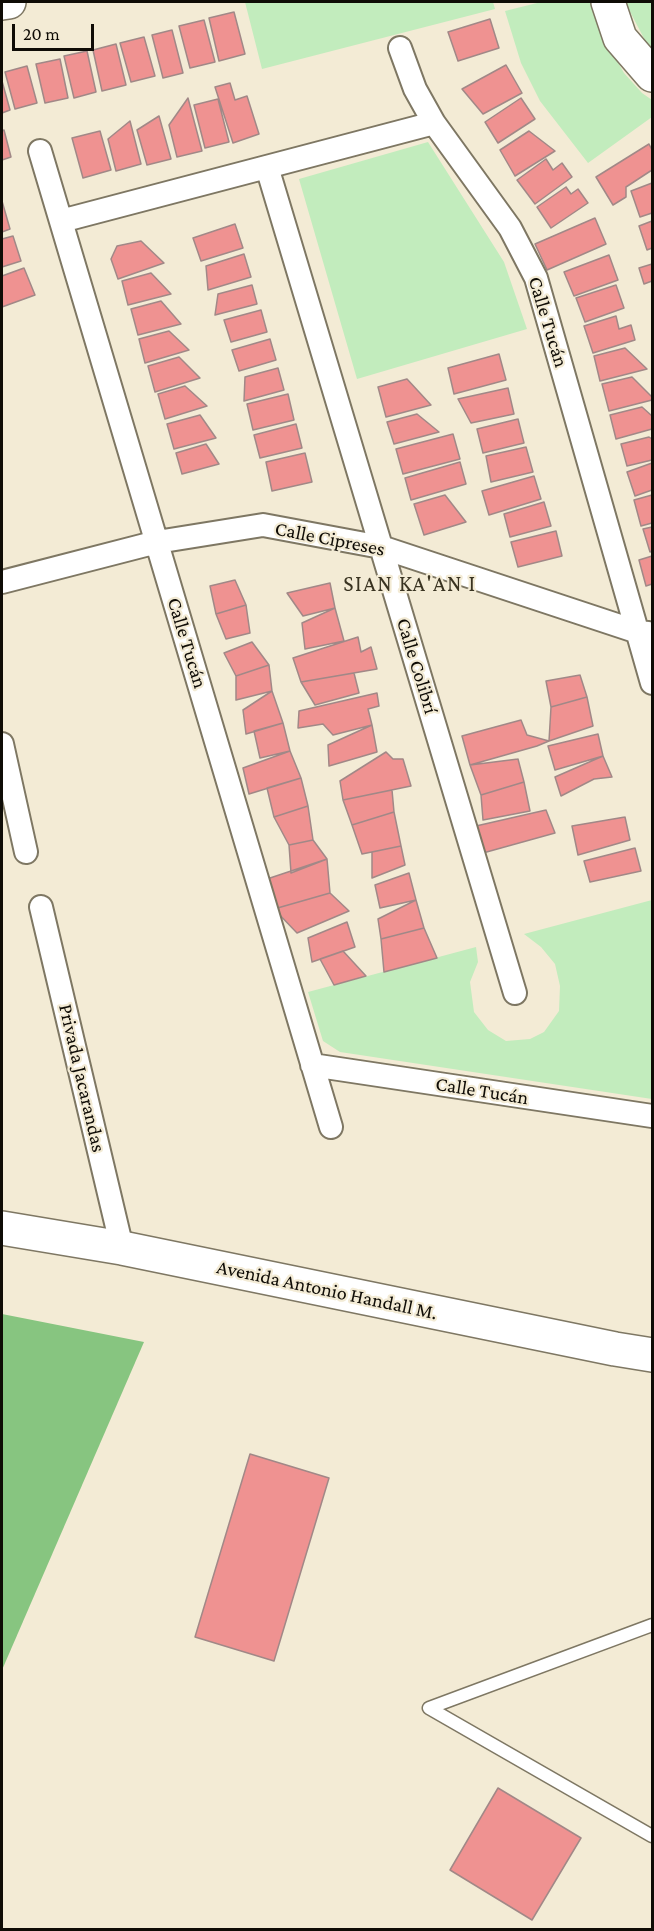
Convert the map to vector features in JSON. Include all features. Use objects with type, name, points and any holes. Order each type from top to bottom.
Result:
[{"type":"street","points":[[2,3],[9,2]]},
{"type":"street","points":[[608,2],[620,38],[652,75]]},
{"type":"street","name":"Calle Tucán","points":[[400,48],[415,89],[434,123],[510,228],[536,278],[645,633],[652,683]]},
{"type":"street","points":[[61,221],[434,123]]},
{"type":"street","name":"Calle Tucán","points":[[40,150],[331,1127]]},
{"type":"street","name":"Calle Colibrí","points":[[267,167],[515,993]]},
{"type":"street","name":"Calle Cipreses","points":[[2,582],[157,542],[263,525],[381,547],[645,633]]},
{"type":"street","points":[[2,744],[26,852]]},
{"type":"street","name":"Privada Jacarandas","points":[[41,907],[122,1248]]},
{"type":"street","name":"Calle Tucán","points":[[312,1065],[652,1116]]},
{"type":"street","name":"Avenida Antonio Handall M.","points":[[2,1228],[122,1248],[652,1355]]},
{"type":"lane","points":[[652,1625],[429,1708],[652,1836]]},
{"type":"green space","points":[[245,2],[493,2],[495,9],[262,69]]},
{"type":"green space","points":[[541,2],[591,2],[607,43],[624,73],[642,93],[652,100],[652,117],[588,163],[540,101],[521,63],[505,11]]},
{"type":"green space","points":[[625,2],[651,2],[652,49],[649,48]]},
{"type":"green space","points":[[428,142],[504,262],[527,329],[357,379],[299,179]]},
{"type":"green space","points":[[652,900],[652,1099],[340,1052],[323,1041],[308,992],[476,947],[478,962],[470,982],[474,1012],[488,1030],[506,1041],[530,1039],[544,1032],[559,1011],[560,986],[555,964],[541,947],[524,934]]},
{"type":"green space","points":[[2,1314],[144,1342],[2,1670]]},
{"type":"building","points":[[234,12],[245,54],[219,61],[209,18]]},
{"type":"building","points":[[490,19],[499,48],[458,61],[448,32]]},
{"type":"building","points":[[204,20],[215,62],[190,68],[179,26]]},
{"type":"building","points":[[172,30],[183,73],[163,78],[152,35]]},
{"type":"building","points":[[144,37],[155,76],[131,82],[120,43]]},
{"type":"building","points":[[116,44],[126,85],[102,91],[93,50]]},
{"type":"building","points":[[87,51],[96,92],[74,98],[64,56]]},
{"type":"building","points":[[60,59],[68,98],[45,103],[36,64]]},
{"type":"building","points":[[506,65],[522,93],[483,114],[462,89]]},
{"type":"building","points":[[27,66],[37,103],[15,109],[5,72]]},
{"type":"building","points":[[2,81],[10,110],[2,113]]},
{"type":"building","points":[[230,83],[235,100],[247,96],[259,134],[233,143],[215,87]]},
{"type":"building","points":[[188,98],[202,151],[177,157],[169,125]]},
{"type":"building","points":[[521,98],[535,119],[498,143],[485,122]]},
{"type":"building","points":[[218,99],[229,142],[205,148],[194,105]]},
{"type":"building","points":[[159,116],[171,159],[147,165],[137,130]]},
{"type":"building","points":[[130,121],[141,164],[116,171],[108,139]]},
{"type":"building","points":[[4,130],[11,157],[2,160],[2,131]]},
{"type":"building","points":[[100,131],[111,170],[83,178],[72,138]]},
{"type":"building","points":[[529,131],[555,151],[515,176],[500,150]]},
{"type":"building","points":[[649,144],[652,150],[652,170],[626,187],[626,197],[613,205],[596,177]]},
{"type":"building","points":[[546,159],[553,170],[562,163],[572,177],[535,204],[517,180]]},
{"type":"building","points":[[652,183],[652,213],[640,217],[631,191]]},
{"type":"building","points":[[566,187],[571,194],[578,189],[588,203],[551,228],[537,207]]},
{"type":"building","points":[[2,201],[10,229],[2,232]]},
{"type":"building","points":[[595,218],[606,244],[547,270],[535,244]]},
{"type":"building","points":[[652,221],[652,248],[647,250],[639,226]]},
{"type":"building","points":[[235,224],[243,248],[201,261],[193,238]]},
{"type":"building","points":[[13,236],[21,261],[2,267],[2,239]]},
{"type":"building","points":[[141,241],[164,263],[118,279],[111,259],[117,246]]},
{"type":"building","points":[[244,254],[251,277],[208,290],[206,266]]},
{"type":"building","points":[[609,255],[618,280],[574,296],[564,272]]},
{"type":"building","points":[[652,264],[652,281],[644,284],[639,268]]},
{"type":"building","points":[[24,268],[35,295],[2,307],[2,276]]},
{"type":"building","points":[[151,273],[171,294],[128,305],[122,281]]},
{"type":"building","points":[[252,285],[257,304],[215,315],[218,294]]},
{"type":"building","points":[[616,285],[624,308],[585,322],[576,298]]},
{"type":"building","points":[[161,301],[181,324],[138,335],[131,309]]},
{"type":"building","points":[[261,310],[267,332],[231,342],[224,320]]},
{"type":"building","points":[[616,316],[619,329],[631,325],[635,340],[593,353],[584,326]]},
{"type":"building","points":[[169,331],[189,350],[145,363],[139,339]]},
{"type":"building","points":[[270,339],[276,360],[239,371],[232,350]]},
{"type":"building","points":[[625,348],[647,369],[600,381],[594,356]]},
{"type":"building","points":[[499,354],[506,380],[454,394],[448,368]]},
{"type":"building","points":[[179,357],[200,378],[155,392],[148,366]]},
{"type":"building","points":[[278,368],[284,390],[244,401],[245,377]]},
{"type":"building","points":[[632,377],[652,397],[652,400],[609,411],[602,384]]},
{"type":"building","points":[[407,379],[431,405],[386,417],[378,387]]},
{"type":"building","points":[[185,386],[207,406],[165,419],[158,394]]},
{"type":"building","points":[[508,388],[514,414],[471,423],[458,399]]},
{"type":"building","points":[[288,394],[294,420],[253,430],[247,404]]},
{"type":"building","points":[[642,407],[652,416],[652,429],[616,439],[610,415]]},
{"type":"building","points":[[417,414],[439,432],[394,444],[387,422]]},
{"type":"building","points":[[200,415],[216,438],[174,449],[167,424]]},
{"type":"building","points":[[518,419],[524,443],[483,453],[477,429]]},
{"type":"building","points":[[296,424],[302,448],[260,458],[254,435]]},
{"type":"building","points":[[453,434],[460,459],[403,474],[396,449]]},
{"type":"building","points":[[649,437],[652,439],[652,460],[627,466],[621,444]]},
{"type":"building","points":[[206,444],[219,464],[182,474],[176,453]]},
{"type":"building","points":[[526,447],[533,472],[491,482],[486,456]]},
{"type":"building","points":[[305,453],[312,482],[272,491],[266,462]]},
{"type":"building","points":[[460,462],[466,484],[411,500],[405,478]]},
{"type":"building","points":[[652,463],[652,490],[635,496],[627,472]]},
{"type":"building","points":[[534,476],[541,499],[489,515],[482,491]]},
{"type":"building","points":[[445,495],[466,522],[424,535],[414,504]]},
{"type":"building","points":[[652,495],[652,523],[641,526],[634,500]]},
{"type":"building","points":[[544,502],[551,526],[510,537],[504,514]]},
{"type":"building","points":[[652,527],[652,551],[650,552],[643,529]]},
{"type":"building","points":[[556,531],[562,556],[518,567],[511,542]]},
{"type":"building","points":[[652,556],[652,584],[646,586],[639,560]]},
{"type":"building","points":[[235,580],[246,605],[216,614],[210,586]]},
{"type":"building","points":[[330,583],[335,608],[303,616],[287,593]]},
{"type":"building","points":[[246,605],[250,633],[226,639],[216,614]]},
{"type":"building","points":[[335,608],[344,641],[305,649],[302,623]]},
{"type":"building","points":[[358,637],[361,652],[371,647],[377,669],[301,682],[293,658]]},
{"type":"building","points":[[252,642],[269,665],[236,676],[224,653]]},
{"type":"building","points":[[269,665],[272,691],[236,700],[236,676]]},
{"type":"building","points":[[354,673],[359,693],[315,705],[301,682]]},
{"type":"building","points":[[580,675],[587,697],[551,707],[546,681]]},
{"type":"building","points":[[272,691],[283,723],[246,734],[243,710]]},
{"type":"building","points":[[377,693],[379,706],[368,709],[372,725],[333,735],[323,724],[298,728],[299,711]]},
{"type":"building","points":[[587,697],[593,726],[549,741],[551,707]]},
{"type":"building","points":[[521,720],[527,735],[549,741],[470,765],[462,736]]},
{"type":"building","points":[[283,723],[290,751],[260,758],[254,731]]},
{"type":"building","points":[[372,725],[377,752],[329,766],[328,745]]},
{"type":"building","points":[[598,734],[603,756],[555,770],[548,746]]},
{"type":"building","points":[[290,751],[301,778],[249,794],[243,768]]},
{"type":"building","points":[[386,752],[393,759],[403,759],[411,786],[343,800],[340,781]]},
{"type":"building","points":[[603,756],[612,777],[594,779],[561,796],[555,777]]},
{"type":"building","points":[[518,759],[524,782],[481,795],[470,765]]},
{"type":"building","points":[[301,778],[308,806],[274,817],[267,788]]},
{"type":"building","points":[[524,782],[530,811],[483,820],[481,795]]},
{"type":"building","points":[[392,790],[394,812],[352,825],[343,800]]},
{"type":"building","points":[[308,806],[313,840],[289,845],[274,817]]},
{"type":"building","points":[[546,810],[555,833],[483,853],[476,826]]},
{"type":"building","points":[[394,812],[401,846],[362,854],[352,825]]},
{"type":"building","points":[[625,817],[630,840],[578,855],[572,826]]},
{"type":"building","points":[[313,840],[327,859],[291,873],[289,845]]},
{"type":"building","points":[[401,846],[405,865],[372,878],[372,852]]},
{"type":"building","points":[[635,848],[641,871],[590,882],[584,861]]},
{"type":"building","points":[[327,859],[330,893],[274,909],[261,881]]},
{"type":"building","points":[[409,873],[416,900],[380,908],[375,885]]},
{"type":"building","points":[[330,893],[349,911],[297,933],[274,909]]},
{"type":"building","points":[[416,900],[424,928],[381,939],[378,919]]},
{"type":"building","points":[[347,922],[355,947],[312,962],[308,938]]},
{"type":"building","points":[[424,928],[437,958],[384,972],[381,939]]},
{"type":"building","points":[[343,951],[366,976],[334,985],[320,959]]},
{"type":"building","points":[[250,1454],[329,1478],[274,1661],[195,1637]]},
{"type":"building","points":[[498,1788],[581,1838],[532,1920],[450,1870]]},
{"type":"district","name":"SIAN KA'AN I","points":[[410,584]]}]
